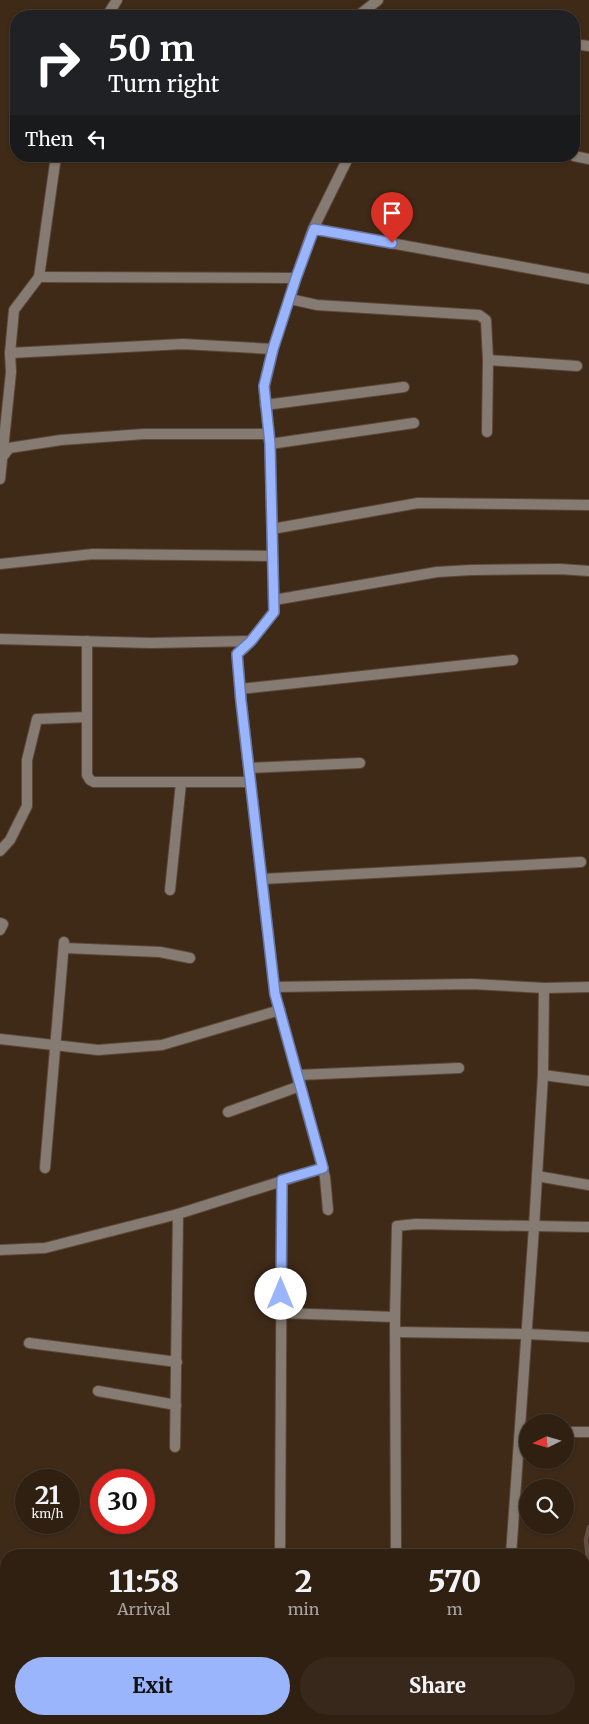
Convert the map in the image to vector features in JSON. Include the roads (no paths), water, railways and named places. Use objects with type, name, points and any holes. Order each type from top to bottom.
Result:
[{"type":"street","points":[[368,10],[378,0]]},
{"type":"street","points":[[0,480],[4,406],[11,372],[10,353],[14,310],[38,276],[55,162]]},
{"type":"street","points":[[328,1210],[326,1176],[274,987],[248,768],[237,654],[251,641],[274,612],[269,439],[264,386],[273,349],[296,278],[314,229],[346,162]]},
{"type":"street","points":[[314,229],[589,279]]},
{"type":"street","points":[[38,276],[296,278]]},
{"type":"street","points":[[290,299],[317,305],[479,315],[486,320],[488,360],[487,432]]},
{"type":"street","points":[[10,353],[183,344],[273,349]]},
{"type":"street","points":[[488,360],[576,366]]},
{"type":"street","points":[[265,405],[404,386]]},
{"type":"street","points":[[2,455],[9,448],[60,440],[144,434],[269,439],[414,423]]},
{"type":"street","points":[[272,529],[418,503],[589,505]]},
{"type":"street","points":[[0,564],[93,554],[273,556]]},
{"type":"street","points":[[274,600],[437,572],[550,569],[589,571]]},
{"type":"street","points":[[0,639],[151,643],[251,641]]},
{"type":"street","points":[[86,641],[87,775],[90,780],[94,782],[250,782]]},
{"type":"street","points":[[240,689],[513,660]]},
{"type":"street","points":[[0,851],[10,840],[27,806],[27,760],[37,719],[87,717]]},
{"type":"street","points":[[248,768],[360,763]]},
{"type":"street","points":[[170,890],[181,782]]},
{"type":"street","points":[[262,879],[581,862]]},
{"type":"street","points":[[0,923],[3,924],[0,930]]},
{"type":"street","points":[[45,1168],[64,945],[160,952],[190,958]]},
{"type":"street","points":[[274,987],[472,984],[544,988],[589,987]]},
{"type":"street","points":[[524,1414],[543,1075],[544,988]]},
{"type":"street","points":[[0,1039],[98,1050],[162,1045],[280,1010]]},
{"type":"street","points":[[298,1075],[459,1068]]},
{"type":"street","points":[[543,1075],[589,1080]]},
{"type":"street","points":[[228,1112],[300,1086]]},
{"type":"street","points":[[0,1250],[45,1248],[178,1214],[323,1168]]},
{"type":"street","points":[[537,1176],[589,1185]]},
{"type":"street","points":[[280,1549],[282,1180]]},
{"type":"street","points":[[175,1447],[178,1214]]},
{"type":"street","points":[[396,1549],[395,1317],[398,1226],[416,1224],[589,1227]]},
{"type":"street","points":[[281,1312],[395,1317]]},
{"type":"street","points":[[395,1332],[589,1337]]},
{"type":"street","points":[[29,1343],[177,1362]]},
{"type":"street","points":[[98,1391],[176,1405]]},
{"type":"street","points":[[574,1432],[589,1432]]},
{"type":"street","points":[[512,1549],[519,1469]]},
{"type":"waterway","points":[[587,1549],[586,1540],[589,1527]]}]
